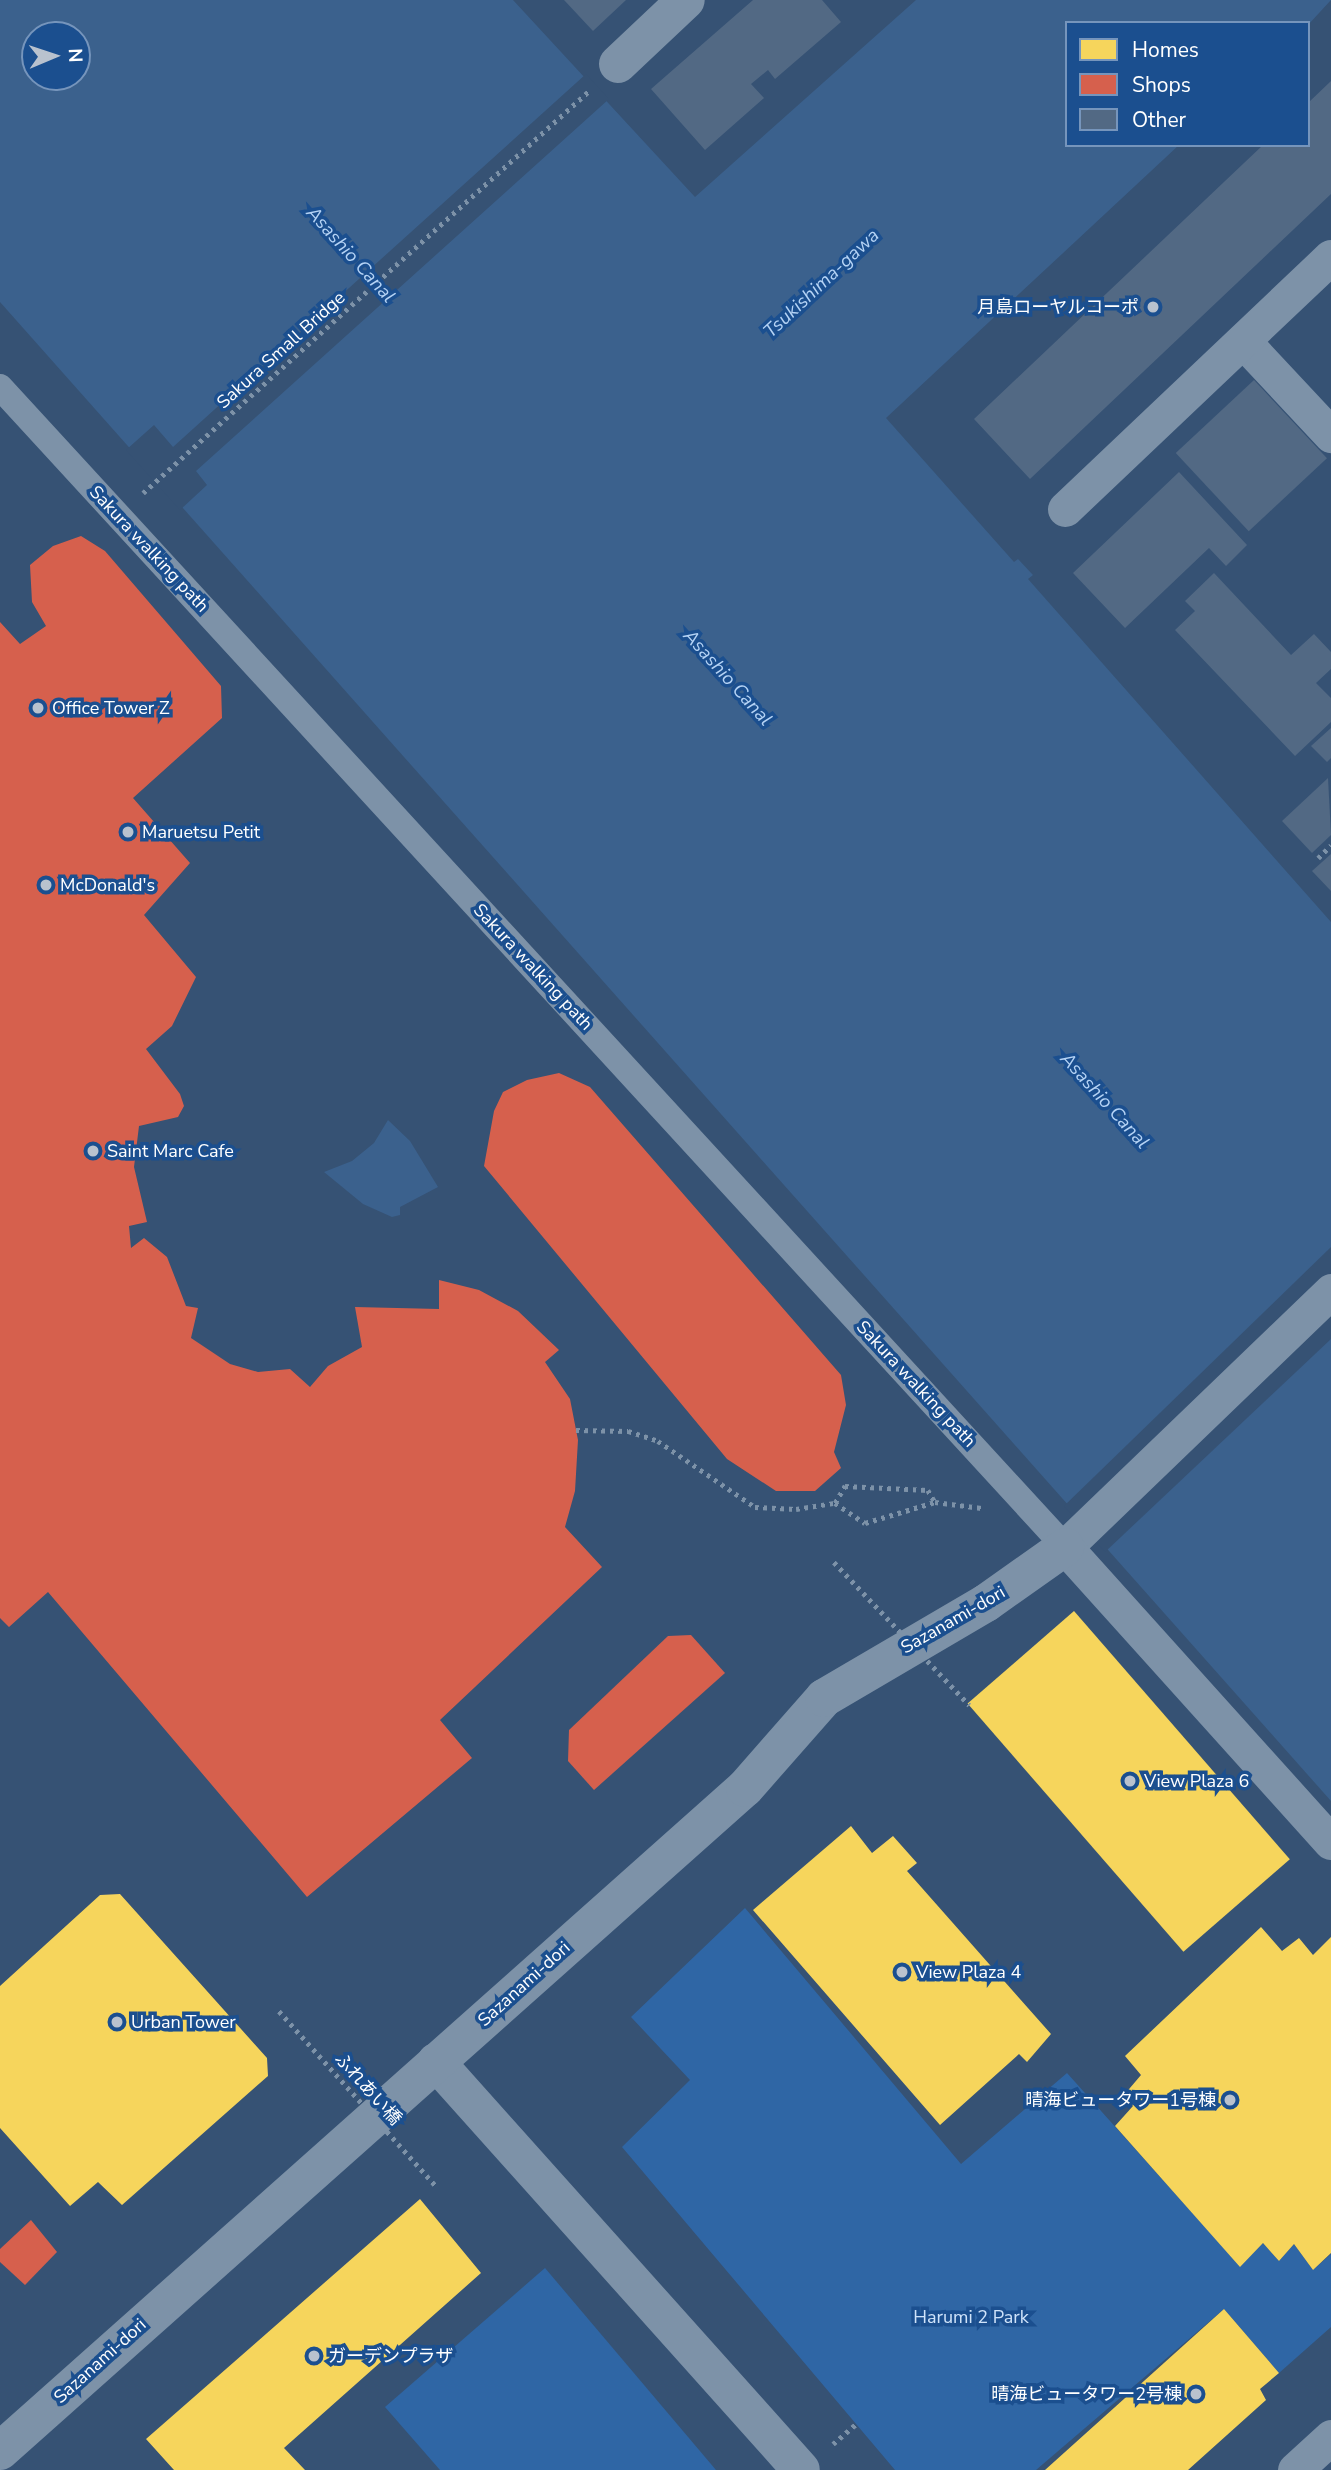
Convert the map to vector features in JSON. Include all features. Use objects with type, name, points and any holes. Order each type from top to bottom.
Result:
[{"type":"street","points":[[618,64],[686,0]]},
{"type":"street","points":[[1065,509],[1331,257]]},
{"type":"street","points":[[1243,341],[1331,435]]},
{"type":"street","name":"Sakura walking path","points":[[0,387],[1071,1541]]},
{"type":"street","points":[[1331,1291],[1071,1541],[1331,1842]]},
{"type":"street","name":"Sazanami-dori","points":[[0,2451],[745,1788],[824,1698],[986,1603],[1071,1541]]},
{"type":"street","points":[[436,2062],[801,2470]]},
{"type":"street","points":[[1295,2470],[1331,2437]]},
{"type":"path","name":"Sakura Small Bridge","points":[[118,516],[618,64]]},
{"type":"path","points":[[1318,858],[1331,845]]},
{"type":"path","points":[[576,1430],[628,1431],[658,1441],[688,1457],[729,1493],[755,1507],[796,1509],[835,1503],[864,1523],[935,1503],[928,1490],[845,1486],[835,1503]]},
{"type":"path","points":[[834,1562],[968,1705]]},
{"type":"path","name":"ふれあい橋","points":[[279,2011],[436,2186]]},
{"type":"green space","name":"Harumi 2 Park","points":[[745,1908],[961,2164],[1067,2073],[1240,2266],[1263,2243],[1279,2261],[1294,2244],[1313,2270],[1331,2254],[1331,2327],[1279,2373],[1224,2309],[1036,2470],[895,2470],[622,2147],[690,2080],[631,2017]]},
{"type":"green space","points":[[545,2268],[716,2470],[440,2470],[385,2407]]},
{"type":"water","points":[[0,0],[513,0],[695,197],[916,0],[1331,0],[1310,23],[1065,21],[1065,147],[1177,147],[886,418],[1014,562],[1018,559],[1033,575],[1028,579],[1331,922],[1331,1801],[0,302]]},
{"type":"water","points":[[388,1120],[410,1141],[438,1187],[400,1207],[400,1215],[392,1217],[363,1204],[324,1172],[352,1161],[374,1143]]},
{"type":"pier","points":[[586,74],[609,99],[196,471],[207,485],[180,510],[126,450],[154,425],[173,447]]},
{"type":"pier","points":[[1331,1247],[1331,1339],[1105,1552],[1064,1506]]},
{"type":"building: Homes","name":"View Plaza 6","points":[[1074,1611],[1290,1859],[1183,1952],[968,1704]]},
{"type":"building: Homes","name":"View Plaza 4","points":[[851,1826],[872,1853],[893,1836],[917,1863],[907,1871],[1051,2034],[1027,2062],[1019,2054],[940,2125],[753,1910]]},
{"type":"building: Homes","name":"Urban Tower","points":[[120,1894],[267,2058],[268,2076],[122,2205],[98,2182],[70,2206],[0,2128],[0,1986],[100,1895]]},
{"type":"building: Homes","name":"晴海ビュータワー1号棟","points":[[1261,1927],[1282,1951],[1299,1938],[1313,1955],[1331,1937],[1331,2253],[1313,2270],[1294,2244],[1279,2261],[1263,2243],[1240,2267],[1115,2126],[1133,2106],[1124,2095],[1141,2075],[1125,2056]]},
{"type":"building: Homes","name":"ガーデンプラザ","points":[[420,2199],[481,2273],[284,2448],[305,2470],[174,2470],[146,2439]]},
{"type":"building: Homes","name":"晴海ビュータワー2号棟","points":[[1224,2309],[1279,2373],[1260,2389],[1266,2400],[1188,2470],[1045,2470]]},
{"type":"building: Shops","points":[[81,536],[105,551],[221,686],[222,718],[133,798],[190,863],[144,915],[196,977],[172,1026],[146,1049],[180,1094],[184,1106],[178,1117],[139,1126],[134,1167],[147,1222],[129,1226],[131,1248],[144,1238],[167,1257],[186,1306],[198,1308],[191,1338],[230,1364],[258,1372],[290,1369],[310,1387],[328,1366],[362,1347],[355,1307],[439,1309],[439,1280],[479,1290],[518,1311],[559,1350],[545,1362],[570,1399],[578,1440],[575,1491],[565,1527],[602,1567],[440,1720],[472,1758],[307,1897],[48,1592],[9,1627],[0,1618],[0,622],[20,644],[46,626],[32,602],[30,565],[53,546]]},
{"type":"building: Shops","points":[[559,1073],[590,1087],[841,1375],[846,1405],[834,1452],[841,1468],[815,1491],[776,1491],[727,1459],[484,1166],[494,1111],[503,1092],[527,1080]]},
{"type":"building: Shops","points":[[691,1635],[725,1673],[594,1790],[568,1761],[569,1730],[668,1636]]},
{"type":"building: Shops","points":[[31,2220],[57,2252],[25,2285],[0,2262],[0,2249]]},
{"type":"building: Other","points":[[564,0],[626,0],[593,31]]},
{"type":"building: Other","points":[[753,0],[822,0],[841,22],[775,79],[768,70],[751,84],[764,98],[705,150],[651,89]]},
{"type":"building: Other","name":"月島ローヤルコーポ","points":[[1331,81],[1331,194],[1030,479],[974,419],[1261,147],[1310,147],[1310,101]]},
{"type":"building: Other","points":[[1254,380],[1327,458],[1249,531],[1176,453]]},
{"type":"building: Other","points":[[1179,472],[1247,545],[1226,566],[1209,548],[1125,628],[1073,573]]},
{"type":"building: Other","points":[[1214,573],[1291,655],[1314,634],[1331,652],[1331,669],[1316,683],[1331,698],[1331,722],[1295,756],[1175,630],[1195,611],[1185,601]]},
{"type":"building: Other","points":[[1331,728],[1331,758],[1327,762],[1311,746]]},
{"type":"building: Other","points":[[1328,778],[1331,835],[1312,853],[1282,821]]},
{"type":"building: Other","points":[[1331,854],[1331,891],[1312,871]]},
{"type":"place","name":"月島ローヤルコーポ","points":[[1153,307]]},
{"type":"place","name":"Office Tower Z","points":[[38,708]]},
{"type":"place","name":"Maruetsu Petit","points":[[128,832]]},
{"type":"place","name":"McDonald's","points":[[46,885]]},
{"type":"place","name":"Saint Marc Cafe","points":[[93,1151]]},
{"type":"place","name":"View Plaza 6","points":[[1130,1781]]},
{"type":"place","name":"View Plaza 4","points":[[902,1972]]},
{"type":"place","name":"Urban Tower","points":[[117,2022]]},
{"type":"place","name":"晴海ビュータワー1号棟","points":[[1230,2100]]},
{"type":"place","name":"ガーデンプラザ","points":[[314,2356]]},
{"type":"place","name":"晴海ビュータワー2号棟","points":[[1196,2394]]},
{"type":"water label","name":"Asashio Canal","points":[[350,255]]},
{"type":"water label","name":"Tsukishima-gawa","points":[[822,284]]},
{"type":"water label","name":"Asashio Canal","points":[[727,678]]},
{"type":"water label","name":"Asashio Canal","points":[[1104,1101]]}]
